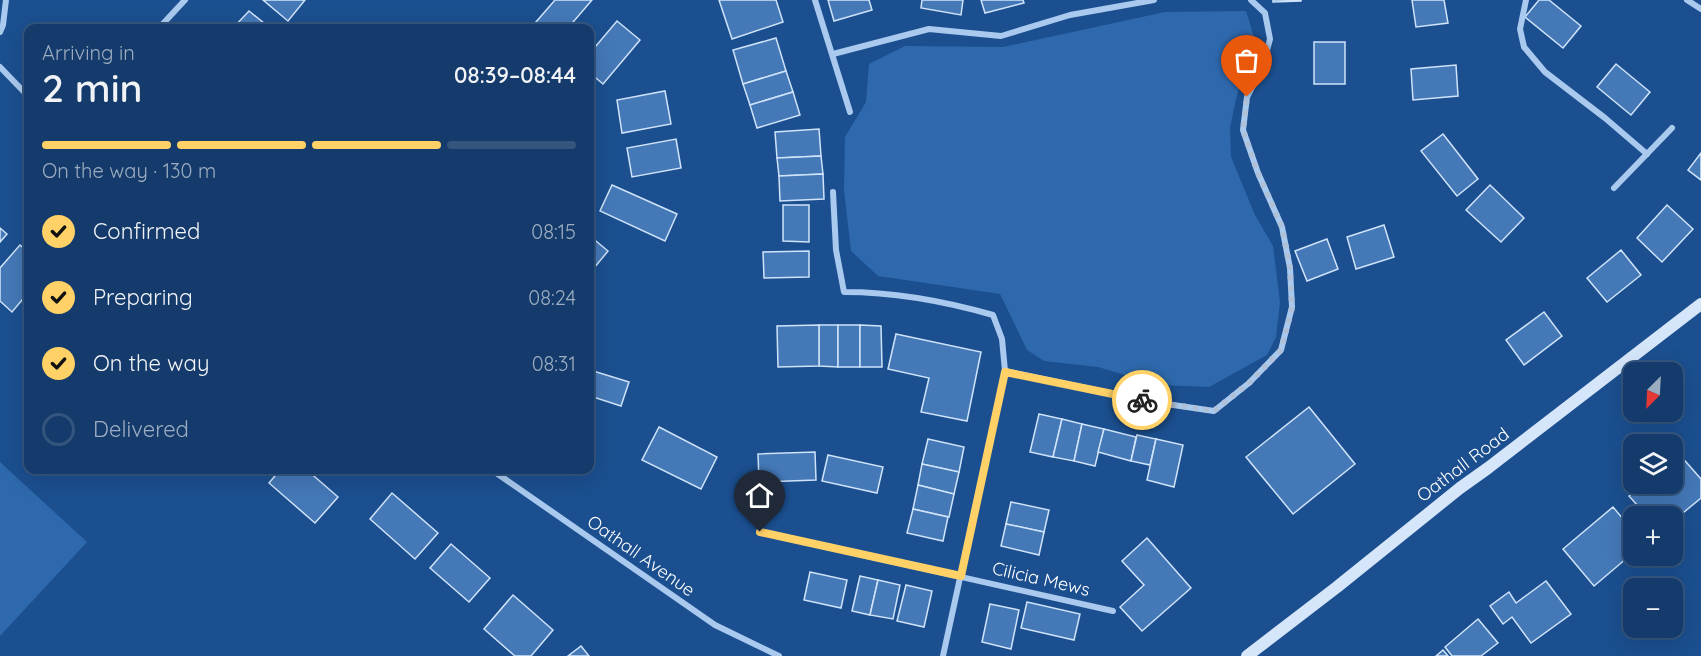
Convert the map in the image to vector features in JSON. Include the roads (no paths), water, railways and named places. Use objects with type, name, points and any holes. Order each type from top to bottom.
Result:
[{"type":"main road","name":"Oathall Road","points":[[1247,656],[1460,488],[1701,304]]},
{"type":"street","points":[[0,32],[6,0]]},
{"type":"street","points":[[163,24],[185,0]]},
{"type":"street","points":[[815,0],[850,112]]},
{"type":"street","points":[[832,54],[929,29],[1001,36],[1070,15],[1154,0]]},
{"type":"street","points":[[1005,372],[1153,402],[1214,411],[1249,383],[1281,350],[1292,308],[1290,268],[1282,227],[1258,173],[1243,130],[1247,97],[1263,66],[1270,39],[1265,13],[1251,0]]},
{"type":"street","points":[[1526,0],[1520,29],[1524,47],[1545,72],[1647,154]]},
{"type":"street","points":[[1687,0],[1701,9]]},
{"type":"street","points":[[0,67],[24,92]]},
{"type":"street","points":[[1614,188],[1672,128]]},
{"type":"street","points":[[832,192],[836,250],[844,292],[874,292],[933,300],[993,315],[1002,339],[1005,372],[943,656]]},
{"type":"street","name":"Oathall Avenue","points":[[498,474],[715,625],[779,656]]},
{"type":"street","name":"Cilicia Mews","points":[[760,532],[1113,611]]}]
